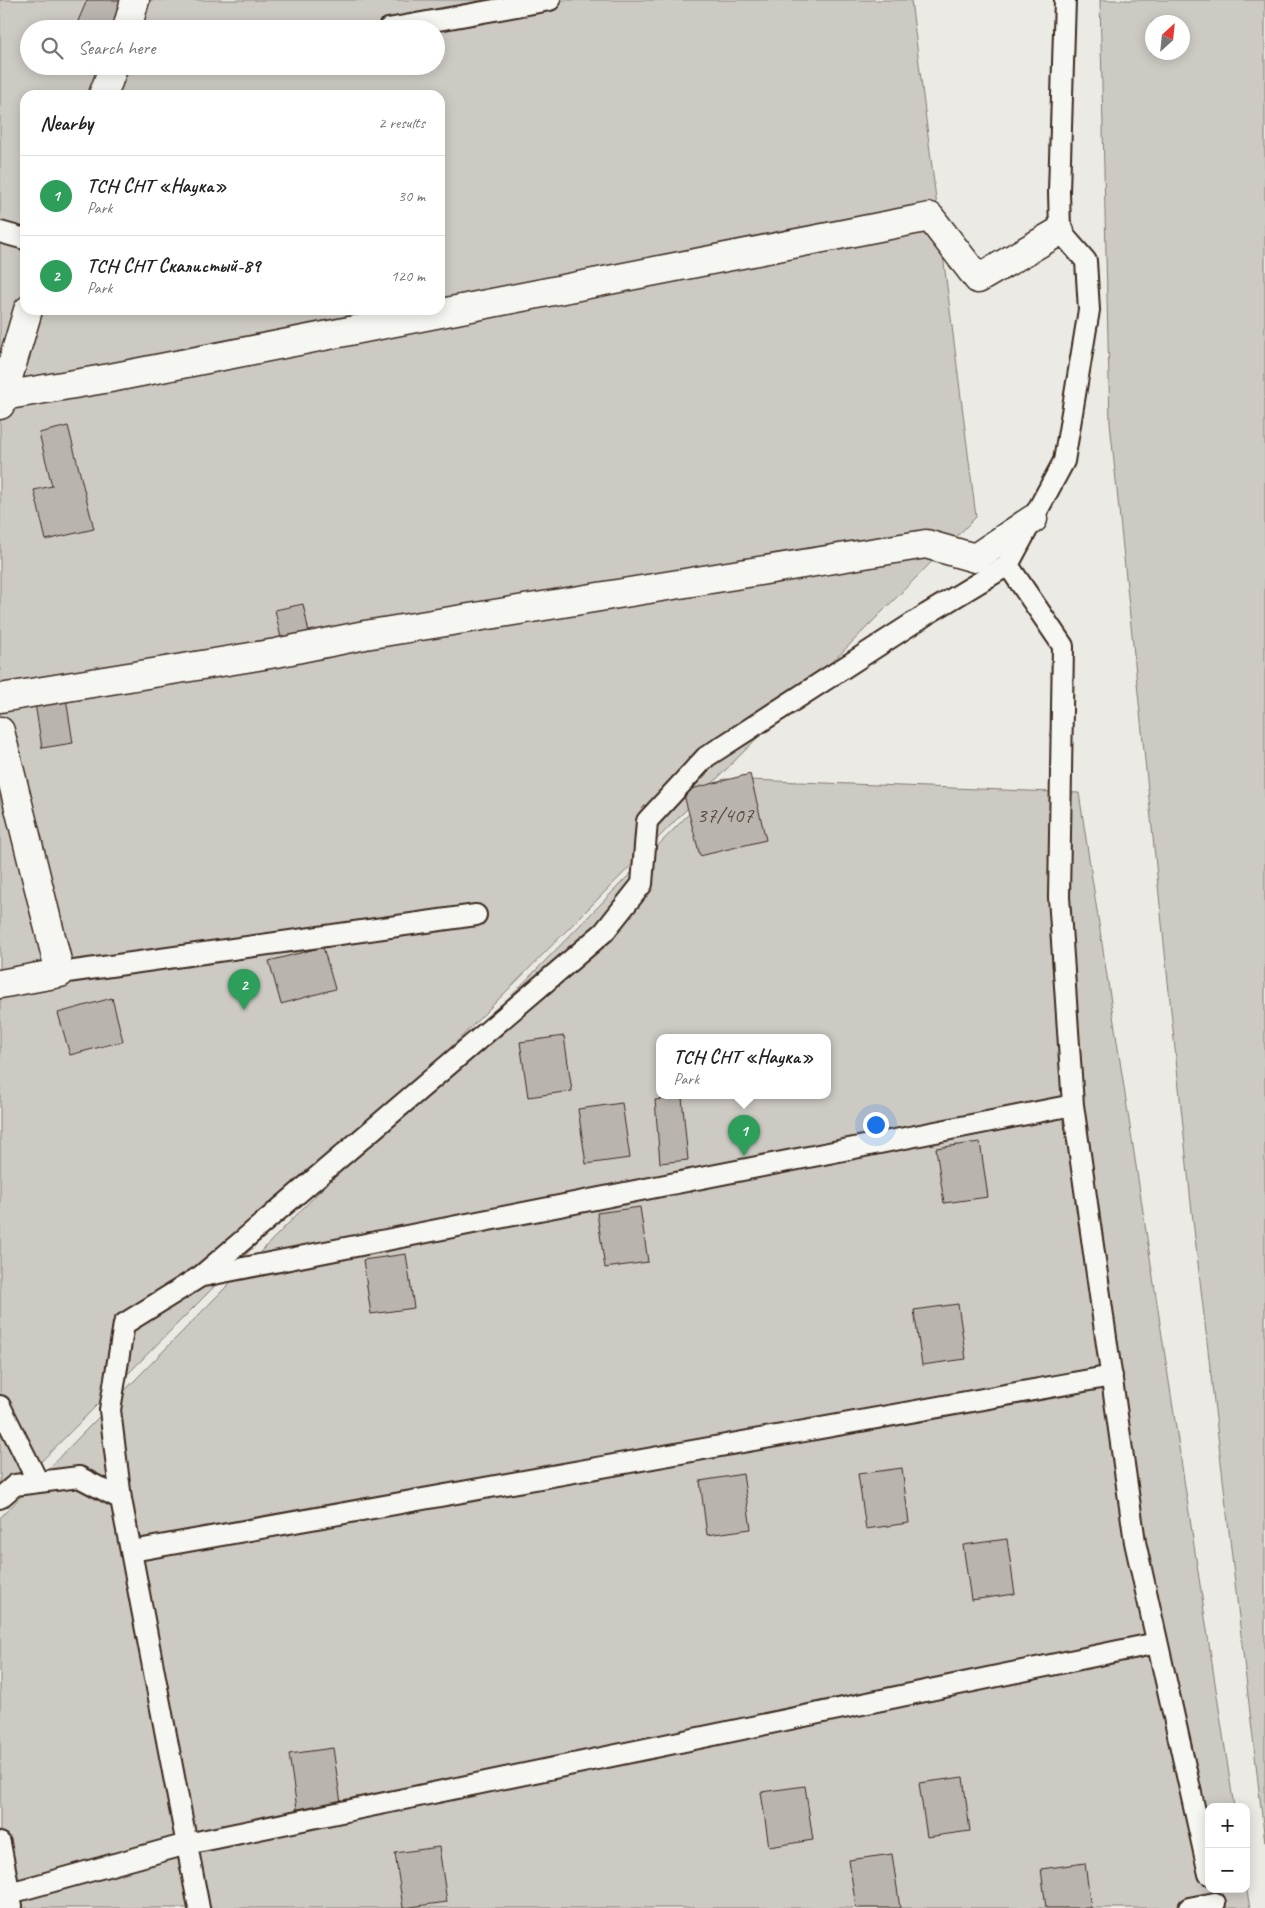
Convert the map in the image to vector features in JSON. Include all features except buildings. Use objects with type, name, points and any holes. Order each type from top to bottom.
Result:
[{"type":"street","points":[[129,20],[135,0]]},
{"type":"street","points":[[106,90],[111,75]]},
{"type":"street","points":[[445,312],[930,217],[978,279],[1060,231]]},
{"type":"street","points":[[27,315],[1,401],[430,315]]},
{"type":"street","points":[[0,698],[276,653],[365,635],[926,544],[975,558],[1033,519]]},
{"type":"street","points":[[0,731],[60,972],[0,984]]},
{"type":"lane","points":[[438,20],[550,0]]},
{"type":"lane","points":[[199,1908],[121,1499],[110,1410],[124,1324],[201,1276],[604,932],[642,884],[647,821],[706,757],[919,619],[1008,565],[1064,461],[1089,310],[1086,261],[1060,231],[1059,191],[1065,0]]},
{"type":"lane","points":[[0,232],[20,238]]},
{"type":"lane","points":[[1008,565],[1063,646],[1059,897],[1073,1105],[1135,1542],[1205,1856]]},
{"type":"lane","points":[[60,972],[476,915]]},
{"type":"lane","points":[[201,1276],[1073,1105]]},
{"type":"lane","points":[[132,1551],[1112,1376]]},
{"type":"lane","points":[[0,1406],[38,1482]]},
{"type":"lane","points":[[0,1498],[15,1485],[79,1477],[121,1499]]},
{"type":"lane","points":[[0,1842],[8,1901],[187,1844],[1158,1643]]},
{"type":"lane","points":[[1189,1908],[1214,1900]]},
{"type":"shaded area","points":[[0,0],[911,0],[976,517],[0,1503]]},
{"type":"shaded area","points":[[1100,0],[1265,0],[1265,1842],[1191,1203],[1110,423]]},
{"type":"shaded area","points":[[723,779],[1079,793],[1233,1803],[1205,1803],[1205,1893],[1247,1893],[1250,1908],[0,1908],[0,1518]]},
{"type":"place","name":"ТСН СНТ Скалистый-89","points":[[244,1010]]},
{"type":"place","name":"ТСН СНТ «Наука»","points":[[744,1156]]}]
